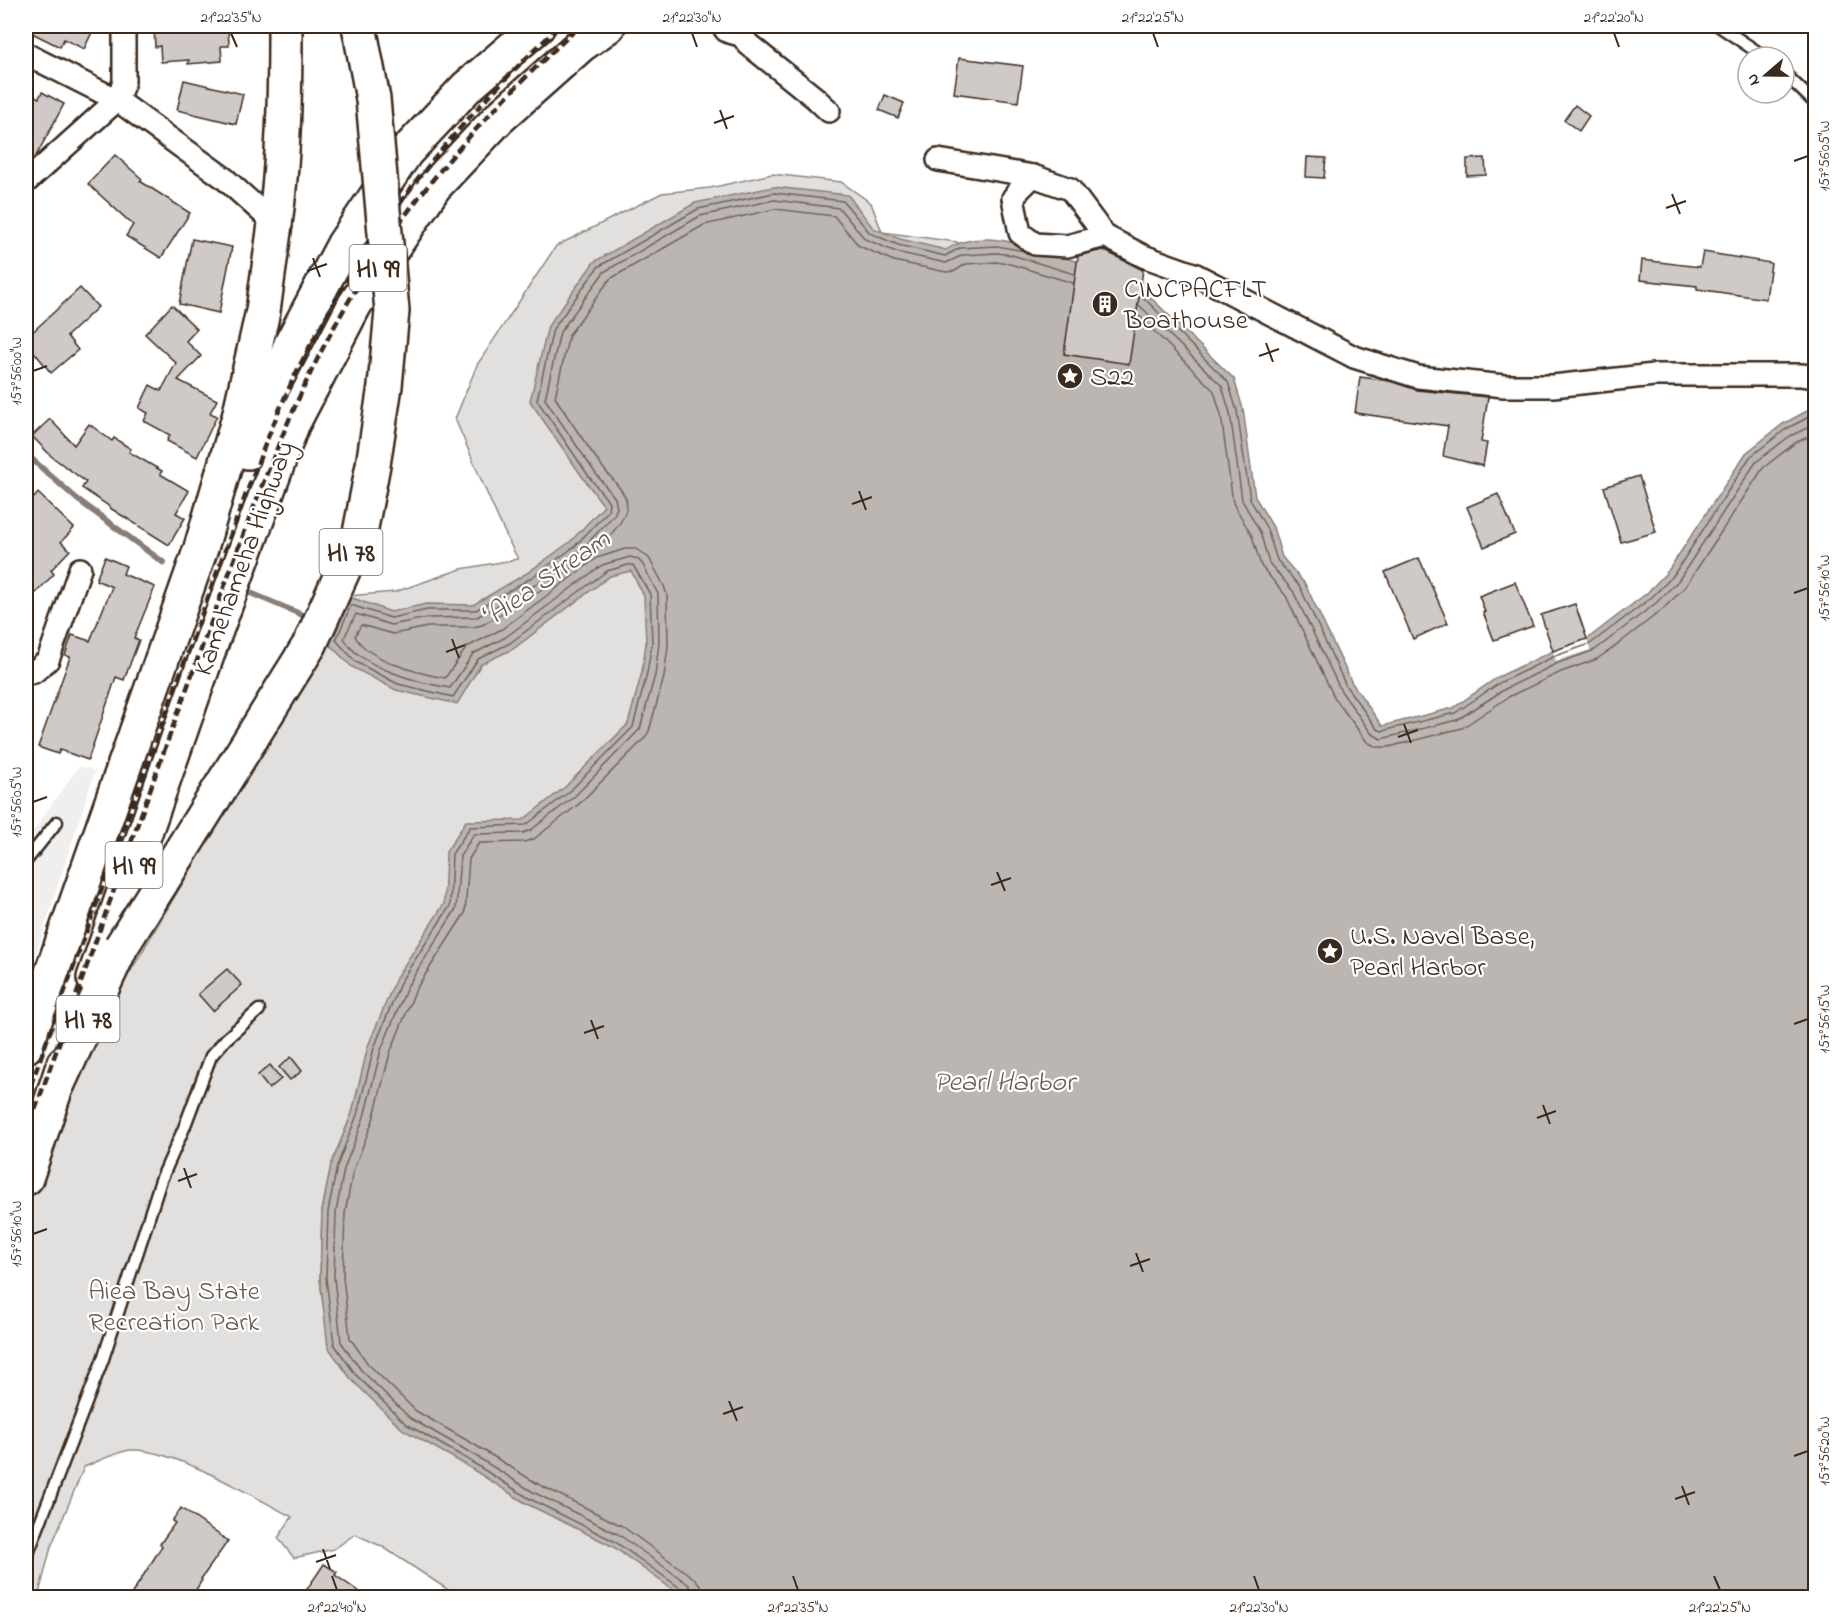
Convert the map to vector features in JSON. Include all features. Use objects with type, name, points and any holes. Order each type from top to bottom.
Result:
[{"type":"main road","name":"Kamehameha Highway","points":[[205,551],[263,311],[282,161],[285,108],[285,26]]},
{"type":"main road","name":"HI 78","points":[[55,1090],[122,948],[310,644],[360,533],[385,386],[392,311],[373,99],[359,26]]},
{"type":"main road","name":"Kamehameha Highway","points":[[26,1046],[170,641],[291,344],[344,244],[406,152],[466,88],[538,26]]},
{"type":"main road","name":"Kamehameha Highway","points":[[26,1178],[212,641],[292,425],[349,314],[434,187],[499,118],[581,45],[608,26]]},
{"type":"street","points":[[26,182],[117,100],[124,82],[124,26]]},
{"type":"street","points":[[735,26],[748,44],[829,111]]},
{"type":"street","points":[[26,54],[117,100],[227,172],[275,224]]},
{"type":"street","points":[[938,160],[1033,176],[1070,189],[1105,236],[1143,256],[1196,275],[1354,357],[1418,377],[1504,386],[1553,386],[1654,375],[1811,374]]},
{"type":"street","points":[[1033,176],[1013,198],[1020,233],[1035,244],[1067,246],[1105,236]]},
{"type":"street","points":[[26,673],[34,672],[48,660],[80,569]]},
{"type":"lane","points":[[1719,26],[1747,45]]},
{"type":"lane","points":[[1796,85],[1815,104]]},
{"type":"lane","points":[[26,861],[57,822]]},
{"type":"lane","points":[[26,1571],[29,1551],[103,1359],[161,1180],[184,1128],[211,1056],[226,1039],[259,1010]]},
{"type":"shaded area","points":[[79,766],[95,771],[26,984],[26,841]]},
{"type":"green space","points":[[772,174],[841,182],[871,203],[882,232],[957,242],[968,254],[627,486],[591,539],[437,630],[347,596],[395,592],[461,569],[518,559],[455,419],[477,365],[556,246],[662,193],[710,188]]},
{"type":"green space","name":"Aiea Bay State Recreation Park","points":[[653,551],[643,716],[443,949],[352,1113],[331,1165],[322,1211],[320,1278],[323,1305],[718,1597],[459,1597],[383,1547],[355,1534],[334,1549],[294,1558],[278,1538],[292,1517],[190,1465],[148,1451],[131,1450],[114,1454],[84,1467],[51,1547],[38,1597],[26,1597],[26,1206],[93,1035],[247,774],[335,603],[383,669],[610,576]]},
{"type":"water","name":"Pearl Harbor","points":[[774,187],[848,195],[873,228],[900,239],[946,250],[976,239],[1009,241],[1135,276],[1146,293],[1234,379],[1243,409],[1255,497],[1273,527],[1282,557],[1305,584],[1352,683],[1382,726],[1453,708],[1498,677],[1553,651],[1587,639],[1647,593],[1668,571],[1746,453],[1783,424],[1807,411],[1815,410],[1815,1597],[683,1597],[612,1546],[527,1504],[464,1464],[402,1429],[351,1379],[328,1347],[320,1278],[322,1211],[331,1165],[352,1113],[368,1046],[396,978],[444,904],[446,852],[466,821],[523,820],[565,787],[628,724],[642,672],[646,643],[644,596],[631,571],[610,576],[513,649],[481,664],[457,704],[396,690],[352,667],[328,643],[347,596],[391,612],[426,604],[473,605],[527,573],[570,542],[604,506],[530,401],[548,326],[594,262],[695,203]]},
{"type":"pier","points":[[1587,639],[1590,650],[1556,661],[1553,651]]},
{"type":"building","points":[[26,26],[95,26],[84,49],[64,39],[60,47],[26,30]]},
{"type":"building","points":[[228,26],[229,46],[221,46],[222,61],[188,64],[189,60],[161,62],[160,46],[155,47],[154,27]]},
{"type":"building","points":[[959,58],[1023,66],[1018,102],[954,93]]},
{"type":"building","points":[[184,80],[243,94],[236,124],[177,110]]},
{"type":"building","points":[[42,92],[64,104],[36,156],[26,165],[26,115],[35,96],[39,98]]},
{"type":"building","points":[[885,95],[904,103],[898,118],[879,110]]},
{"type":"building","points":[[1575,105],[1589,116],[1579,131],[1564,120]]},
{"type":"building","points":[[115,155],[142,179],[140,181],[190,213],[161,258],[126,236],[133,225],[88,184]]},
{"type":"building","points":[[1307,157],[1326,158],[1324,178],[1306,177]]},
{"type":"building","points":[[1485,158],[1486,175],[1467,176],[1467,159]]},
{"type":"building","points":[[192,239],[232,247],[219,313],[179,304]]},
{"type":"building","name":"CINCPACFLT Boathouse","points":[[1103,250],[1143,270],[1129,364],[1064,354],[1078,256]]},
{"type":"building","points":[[1703,252],[1771,263],[1766,299],[1697,289],[1697,286],[1640,280],[1642,260],[1700,267]]},
{"type":"building","points":[[80,288],[98,307],[67,336],[78,350],[51,373],[26,342],[26,338]]},
{"type":"building","points":[[172,305],[197,329],[186,341],[201,356],[178,380],[217,400],[210,413],[217,416],[197,457],[167,441],[170,435],[144,421],[148,413],[139,408],[150,385],[161,391],[176,363],[145,334]]},
{"type":"building","points":[[1360,377],[1390,381],[1417,390],[1488,397],[1481,442],[1487,443],[1483,466],[1443,456],[1448,426],[1355,413]]},
{"type":"building","points":[[50,419],[74,445],[89,424],[112,441],[114,438],[131,449],[129,452],[162,471],[160,474],[189,491],[176,513],[185,518],[169,545],[82,488],[86,482],[51,456],[32,436]]},
{"type":"building","points":[[1639,476],[1656,532],[1621,542],[1604,487]]},
{"type":"building","points":[[26,490],[34,498],[38,493],[74,528],[61,542],[70,550],[51,570],[54,574],[35,594],[26,585]]},
{"type":"building","points":[[1498,494],[1515,534],[1484,547],[1467,507]]},
{"type":"building","points":[[105,557],[126,566],[123,574],[155,587],[134,638],[139,640],[124,680],[116,677],[88,760],[60,750],[58,754],[38,747],[70,657],[65,655],[72,635],[90,641],[112,587],[96,580]]},
{"type":"building","points":[[1419,558],[1448,623],[1413,639],[1385,572]]},
{"type":"building","points":[[1515,582],[1533,626],[1494,640],[1479,596]]},
{"type":"building","points":[[1575,604],[1587,639],[1553,651],[1541,615]]},
{"type":"building","points":[[227,969],[242,985],[213,1011],[198,994]]},
{"type":"building","points":[[291,1057],[302,1071],[290,1080],[279,1067]]},
{"type":"building","points":[[270,1065],[281,1079],[269,1089],[258,1075]]},
{"type":"building","points":[[181,1508],[228,1541],[201,1579],[191,1598],[129,1598],[162,1546],[160,1544],[175,1523],[172,1521]]},
{"type":"building","points":[[324,1564],[337,1572],[335,1575],[368,1598],[301,1598]]},
{"type":"waterway","name":"ʻAiea Stream","points":[[26,454],[77,499],[164,563]]},
{"type":"waterway","name":"ʻAiea Stream","points":[[241,589],[312,619]]},
{"type":"railway","points":[[26,1098],[232,531],[272,428],[299,367],[353,272],[414,184],[483,102],[560,26]]},
{"type":"railway","points":[[26,1135],[239,547],[291,415],[311,372],[332,330],[379,252],[431,182],[487,117],[580,26]]},
{"type":"place","name":"CINCPACFLT Boathouse","points":[[1105,304]]},
{"type":"place","name":"S22","points":[[1070,376]]},
{"type":"place","name":"U.S. Naval Base, Pearl Harbor","points":[[1330,951]]}]
